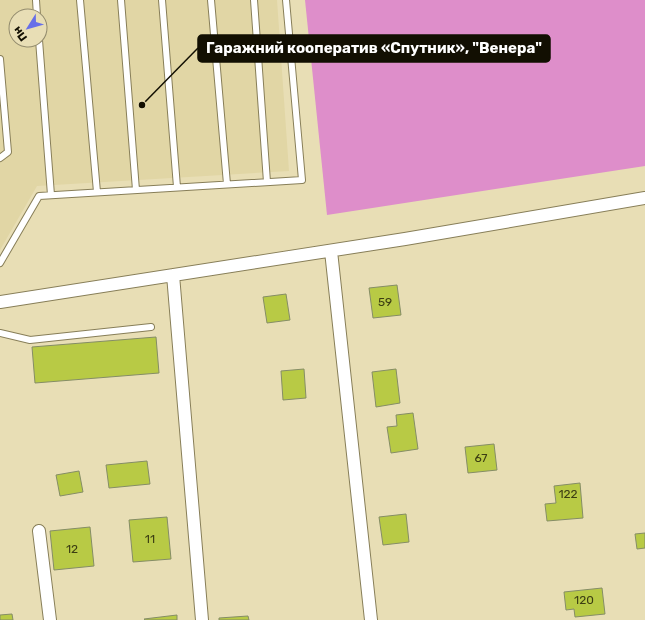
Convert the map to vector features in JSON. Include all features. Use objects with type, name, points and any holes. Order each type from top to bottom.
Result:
[{"type":"street","points":[[0,302],[331,251],[645,198]]},
{"type":"street","points":[[331,251],[371,620]]},
{"type":"street","points":[[173,275],[202,620]]},
{"type":"street","points":[[39,531],[50,620]]},
{"type":"lane","points":[[80,0],[97,192]]},
{"type":"lane","points":[[121,0],[136,190]]},
{"type":"lane","points":[[162,0],[177,187]]},
{"type":"lane","points":[[211,0],[227,184]]},
{"type":"lane","points":[[254,0],[267,182]]},
{"type":"lane","points":[[0,263],[39,196],[302,180],[286,0]]},
{"type":"lane","points":[[40,48],[51,195]]},
{"type":"lane","points":[[0,59],[8,152],[0,158]]},
{"type":"lane","points":[[0,333],[30,340],[152,327]]},
{"type":"shaded area","points":[[0,0],[277,0],[289,171],[37,186],[0,250]]},
{"type":"shaded area","points":[[305,0],[645,0],[645,166],[327,215]]},
{"type":"building","points":[[397,285],[401,315],[373,318],[369,288]]},
{"type":"building","points":[[286,294],[290,320],[267,323],[263,297]]},
{"type":"building","points":[[156,337],[159,373],[35,383],[32,347]]},
{"type":"building","points":[[304,369],[306,398],[283,400],[281,371]]},
{"type":"building","points":[[396,369],[400,403],[376,407],[372,372]]},
{"type":"building","points":[[413,413],[418,449],[391,453],[387,427],[397,426],[396,415]]},
{"type":"building","points":[[494,444],[497,470],[468,473],[465,447]]},
{"type":"building","points":[[147,461],[150,484],[109,488],[106,465]]},
{"type":"building","points":[[79,471],[83,492],[60,496],[56,475]]},
{"type":"building","points":[[580,483],[583,518],[547,521],[545,504],[556,503],[554,486]]},
{"type":"building","points":[[406,514],[409,542],[383,545],[379,517]]},
{"type":"building","points":[[167,517],[171,559],[133,562],[129,520]]},
{"type":"building","points":[[90,527],[94,566],[54,570],[50,531]]},
{"type":"building","points":[[645,533],[645,548],[637,549],[635,534]]},
{"type":"building","points":[[602,588],[605,614],[575,617],[574,609],[566,610],[564,592]]},
{"type":"building","points":[[12,614],[13,620],[0,620],[0,615]]},
{"type":"building","points":[[177,615],[177,620],[144,619]]},
{"type":"building","points":[[248,616],[249,620],[219,620],[219,618]]},
{"type":"place","name":"Гаражний кооператив «Спутник», \"Венера\"","points":[[142,105]]}]
